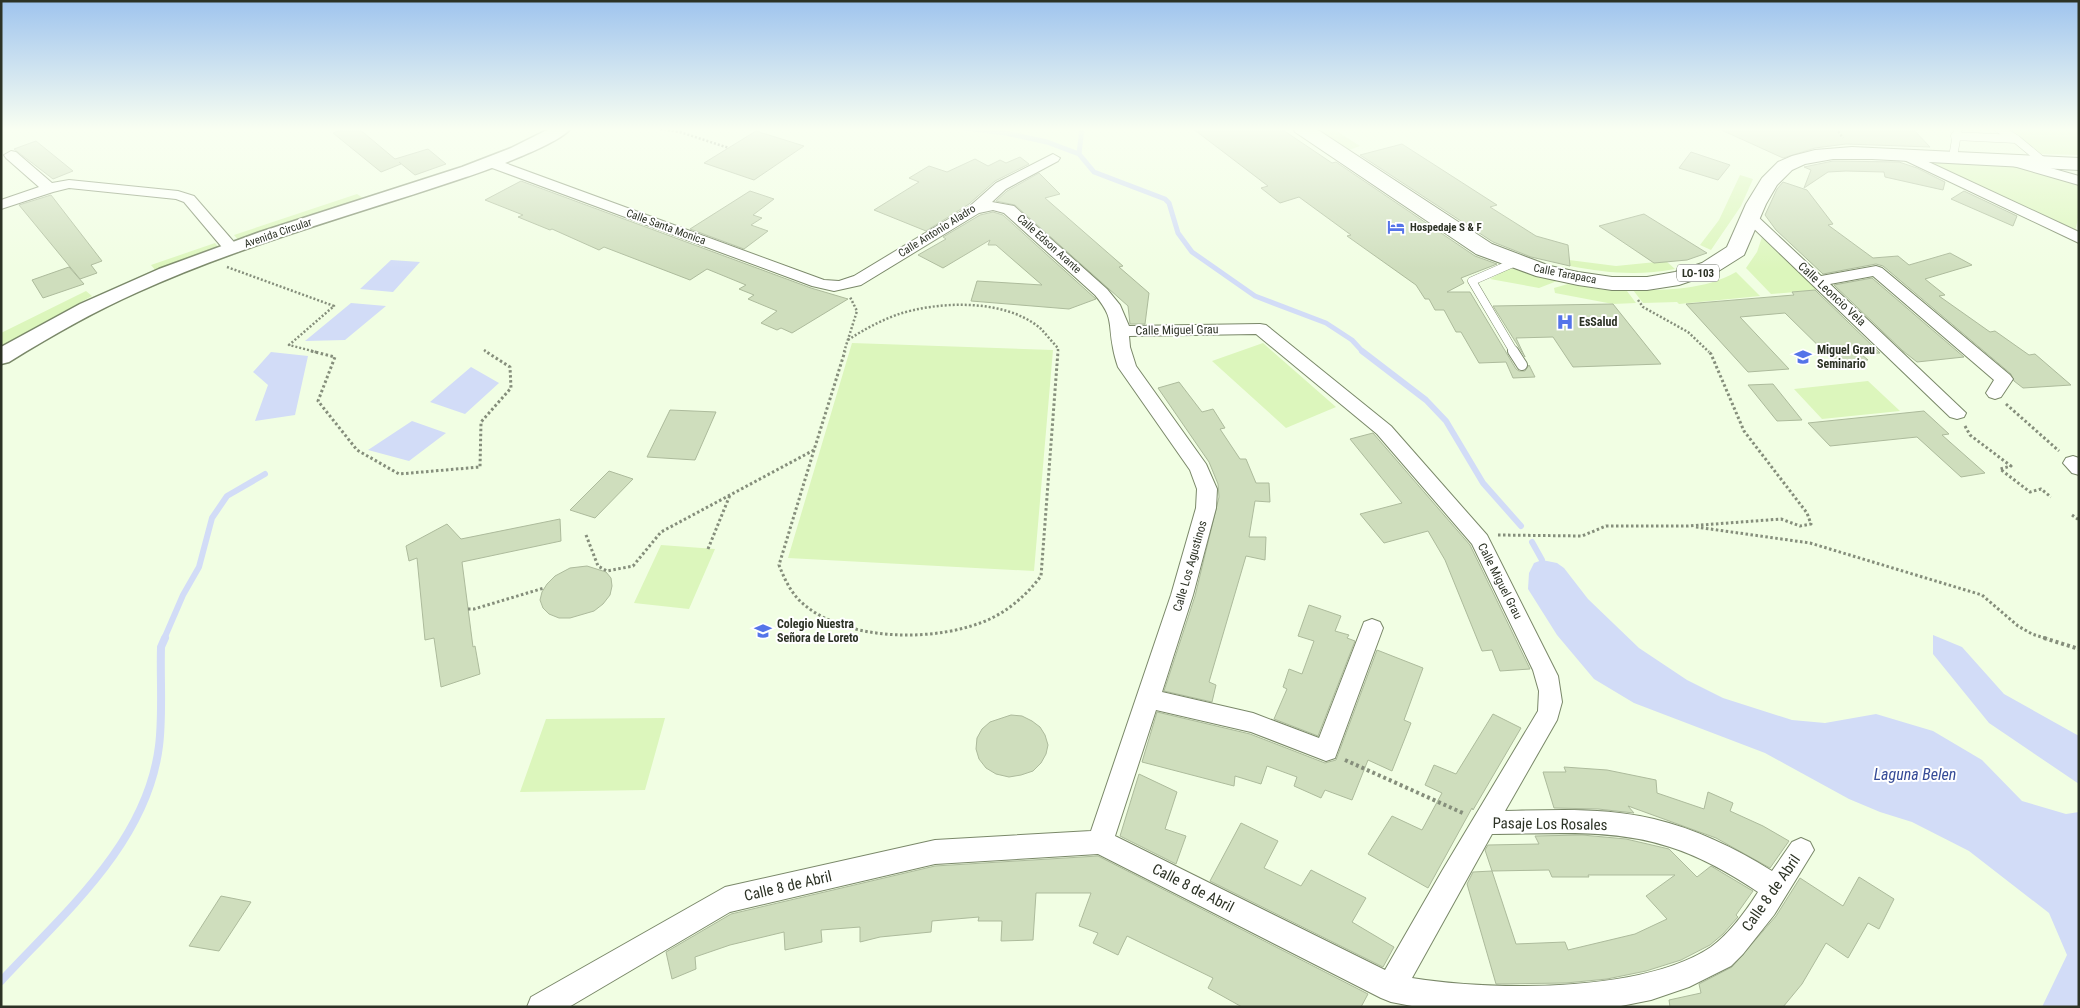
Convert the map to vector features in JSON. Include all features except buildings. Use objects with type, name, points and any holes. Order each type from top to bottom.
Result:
[{"type":"main road","name":"Calle Tarapaca","points":[[1372,175],[1484,249],[1513,263],[1582,280],[1625,284],[1667,281],[1697,274],[1719,263],[1736,250],[1768,184],[1776,175]]},
{"type":"street","points":[[34,175],[49,188]]},
{"type":"street","name":"Avenida Circular","points":[[1,357],[53,325],[157,277],[232,249],[450,175]]},
{"type":"street","name":"Calle Santa Monica","points":[[524,175],[825,286],[845,285]]},
{"type":"street","name":"Calle Antonio Aladro","points":[[845,285],[860,279],[975,209],[1001,186],[1021,175]]},
{"type":"street","points":[[1948,175],[2078,237]]},
{"type":"street","points":[[2059,175],[2079,181]]},
{"type":"street","points":[[1,205],[49,188],[71,184],[182,196],[188,199],[232,249]]},
{"type":"street","name":"Calle Edson Arante","points":[[975,209],[993,206],[1010,209],[1101,292],[1112,305]]},
{"type":"street","name":"Calle Leoncio Vela","points":[[1751,218],[1957,413]]},
{"type":"street","points":[[1818,281],[1876,271],[2004,379],[1995,393]]},
{"type":"street","name":"Calle Los Agustinos","points":[[1100,842],[1185,585],[1206,508],[1207,489],[1199,469],[1126,367],[1120,324],[1112,305]]},
{"type":"street","name":"Calle Miguel Grau","points":[[1121,331],[1260,329],[1384,430],[1480,540],[1544,670],[1550,688],[1552,704],[1549,713],[1391,988]]},
{"type":"street","points":[[1148,698],[1253,723],[1326,751],[1372,628]]},
{"type":"street","name":"Pasaje Los Rosales","points":[[1485,823],[1594,824],[1653,830],[1713,852],[1750,871],[1775,888]]},
{"type":"street","name":"Calle 8 de Abril","points":[[540,1007],[724,900],[935,852],[1100,842],[1391,988],[1436,999],[1513,1005],[1584,1003],[1639,995],[1685,979],[1705,968],[1721,956],[1765,908],[1775,888],[1802,850]]},
{"type":"lane","points":[[1513,263],[1472,281],[1522,365]]},
{"type":"path","points":[[205,259],[334,306],[289,345],[335,357],[318,401],[357,450],[400,474],[480,467],[481,422],[511,388],[510,367],[484,350]]},
{"type":"path","points":[[1480,540],[1502,533],[1582,536],[1606,526],[1688,526],[1781,519],[1800,526],[1811,524],[1806,513],[1744,431],[1711,354],[1688,332],[1643,307],[1625,284]]},
{"type":"path","points":[[845,285],[857,311],[848,340],[814,450],[779,565],[784,579],[791,590],[812,610],[854,628],[875,632],[899,635],[944,633],[980,623],[1003,612],[1032,589],[1042,576],[1058,348],[1053,340],[1037,326],[1014,315],[983,307],[960,305],[925,307],[892,315],[869,325],[848,340]]},
{"type":"path","points":[[1995,393],[2076,466]]},
{"type":"path","points":[[1957,413],[1970,435],[2011,466],[2000,469],[2030,492],[2041,489],[2051,497]]},
{"type":"path","points":[[586,535],[598,566],[607,571],[633,566],[661,532],[814,450]]},
{"type":"path","points":[[708,548],[731,495]]},
{"type":"path","points":[[2072,515],[2079,520]]},
{"type":"path","points":[[1688,526],[1810,543],[1982,595],[2018,626],[2032,634],[2079,649]]},
{"type":"path","points":[[468,608],[474,610],[544,588]]},
{"type":"path","name":"Pasaje Los Rosales","points":[[1326,751],[1485,823]]},
{"type":"green space","points":[[1740,175],[1753,179],[1741,206],[1711,250],[1700,245],[1719,220]]},
{"type":"green space","points":[[1953,175],[2046,175],[2079,185],[2079,213],[2075,232]]},
{"type":"green space","points":[[357,194],[363,198],[239,241],[234,235]]},
{"type":"green space","points":[[1762,237],[1818,290],[1771,294],[1746,268],[1757,252]]},
{"type":"green space","points":[[215,243],[219,248],[156,271],[151,265]]},
{"type":"green space","points":[[1569,260],[1616,266],[1666,261],[1675,269],[1635,273],[1610,272],[1570,266]]},
{"type":"green space","points":[[1509,268],[1557,281],[1539,288],[1490,279]]},
{"type":"green space","points":[[1736,272],[1760,296],[1679,304],[1677,302],[1643,303],[1633,290],[1699,286]]},
{"type":"green space","points":[[1568,284],[1605,290],[1627,291],[1636,303],[1613,304],[1555,293],[1554,288]]},
{"type":"green space","points":[[86,291],[92,296],[1,346],[1,333]]},
{"type":"green space","points":[[852,343],[1053,350],[1034,571],[788,558]]},
{"type":"green space","points":[[1263,343],[1336,407],[1286,428],[1212,361]]},
{"type":"green space","points":[[1868,381],[1900,411],[1822,419],[1794,389]]},
{"type":"green space","points":[[661,545],[715,549],[689,609],[634,603]]},
{"type":"green space","points":[[665,718],[645,790],[520,792],[546,719]]},
{"type":"water","points":[[391,260],[420,262],[393,292],[360,289]]},
{"type":"water","points":[[351,303],[386,306],[345,340],[305,341]]},
{"type":"water","points":[[271,352],[308,356],[295,415],[255,421],[268,385],[253,372]]},
{"type":"water","points":[[471,367],[499,383],[465,414],[430,402]]},
{"type":"water","points":[[412,421],[446,433],[409,461],[368,450]]},
{"type":"water","name":"Laguna Belen","points":[[1542,560],[1557,563],[1564,568],[1588,599],[1639,648],[1687,680],[1723,698],[1792,720],[1825,723],[1876,714],[1933,731],[1982,760],[2022,801],[2066,814],[2079,812],[2079,1007],[2042,1007],[2067,955],[2049,913],[1969,851],[1912,822],[1880,812],[1849,799],[1765,753],[1634,703],[1594,679],[1557,635],[1528,589],[1529,573],[1534,563]]},
{"type":"water","points":[[1933,635],[1962,647],[2004,694],[2079,736],[2079,784],[1989,723],[1933,654]]},
{"type":"waterway","points":[[1102,175],[1165,199],[1169,203],[1178,233],[1192,252],[1255,296],[1326,323],[1352,340],[1362,351]]},
{"type":"waterway","points":[[1362,351],[1426,400],[1446,421],[1483,483],[1521,526]]},
{"type":"waterway","points":[[164,639],[183,595],[199,567],[212,518],[227,496],[265,474]]},
{"type":"waterway","points":[[1532,542],[1542,560]]},
{"type":"waterway","points":[[1,981],[76,902],[99,874],[120,845],[138,814],[151,781],[159,746],[161,647],[165,638]]},
{"type":"place","name":"Hospedaje S & F","points":[[1396,227]]},
{"type":"place","name":"EsSalud","points":[[1565,322]]},
{"type":"place","name":"Miguel Grau Seminario","points":[[1803,357]]},
{"type":"place","name":"Colegio Nuestra Señora de Loreto","points":[[763,631]]}]
